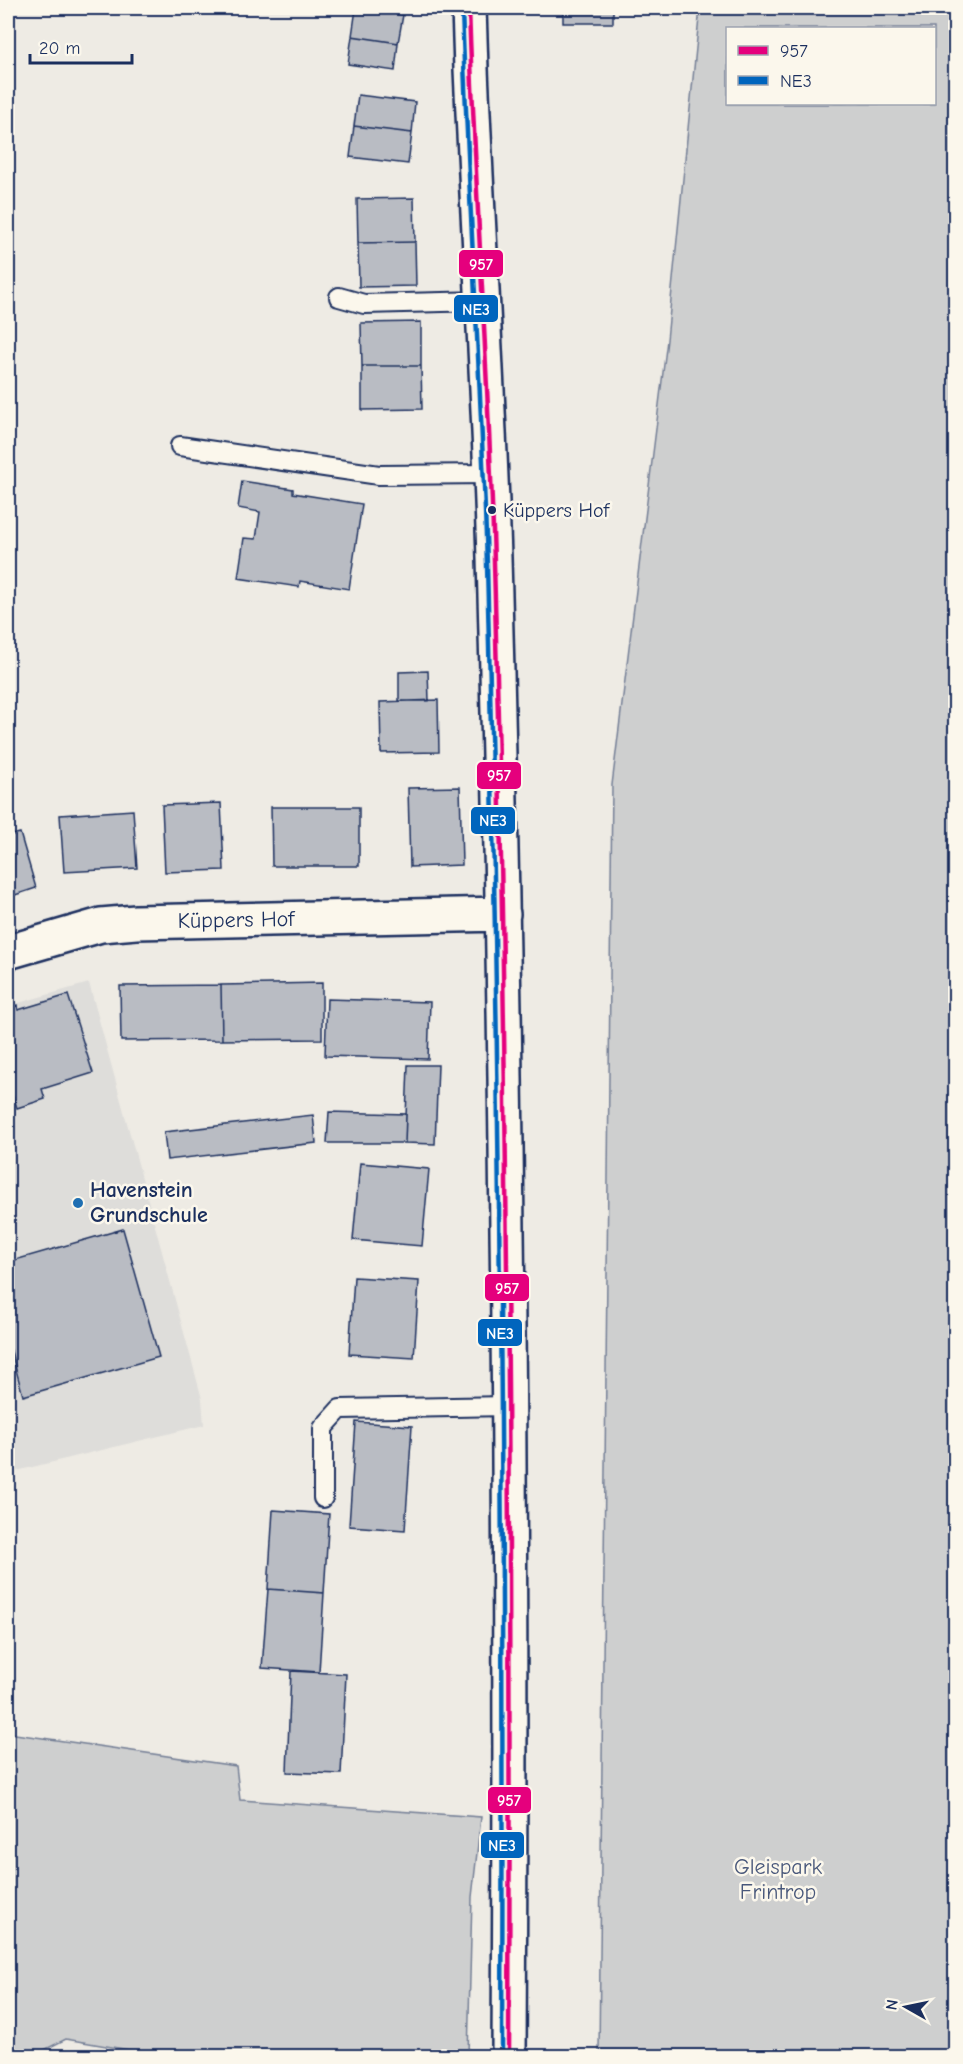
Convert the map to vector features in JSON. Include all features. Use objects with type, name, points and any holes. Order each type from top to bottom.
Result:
[{"type":"street","points":[[469,8],[491,474],[504,914],[511,1619],[509,2056]]},
{"type":"street","name":"Küppers Hof","points":[[8,952],[101,925],[136,922],[504,914]]},
{"type":"lane","points":[[339,297],[364,304],[482,301]]},
{"type":"lane","points":[[180,446],[379,475],[491,474]]},
{"type":"lane","points":[[323,1498],[323,1428],[340,1409],[509,1406]]},
{"type":"shaded area","name":"Havenstein Grundschule","points":[[89,983],[202,1399],[204,1425],[8,1473],[8,1006]]},
{"type":"green space","name":"Gleispark Frintrop","points":[[700,8],[955,8],[955,2056],[599,2056],[612,785],[667,340]]},
{"type":"green space","points":[[8,1733],[236,1766],[240,1800],[481,1817],[472,1897],[468,2056],[164,2056],[66,2039],[32,2056],[8,2056]]},
{"type":"building","points":[[356,8],[404,8],[403,15]]},
{"type":"building","points":[[563,8],[613,8],[613,23],[563,23]]},
{"type":"building","points":[[356,9],[403,15],[398,43],[352,36]]},
{"type":"building","points":[[352,36],[398,43],[395,71],[348,64]]},
{"type":"building","points":[[358,95],[415,102],[412,133],[354,126]]},
{"type":"building","points":[[354,126],[412,133],[408,164],[350,157]]},
{"type":"building","points":[[414,198],[415,242],[358,243],[357,199]]},
{"type":"building","points":[[415,242],[416,286],[359,287],[358,243]]},
{"type":"building","points":[[421,322],[421,366],[362,366],[361,323]]},
{"type":"building","points":[[362,366],[421,366],[422,409],[362,410]]},
{"type":"building","points":[[242,481],[293,489],[293,493],[362,504],[349,589],[300,581],[299,587],[238,578],[244,538],[256,539],[260,512],[238,508]]},
{"type":"building","points":[[428,671],[429,701],[399,701],[399,672]]},
{"type":"building","points":[[438,700],[439,752],[381,753],[380,702]]},
{"type":"building","points":[[460,787],[462,865],[410,867],[408,788]]},
{"type":"building","points":[[221,803],[224,870],[165,872],[162,805]]},
{"type":"building","points":[[271,807],[359,807],[359,866],[272,866]]},
{"type":"building","points":[[133,810],[137,868],[64,872],[60,815]]},
{"type":"building","points":[[20,833],[36,888],[12,896],[8,881],[8,836]]},
{"type":"building","points":[[322,983],[322,1039],[222,1040],[221,985]]},
{"type":"building","points":[[221,985],[222,1040],[121,1041],[120,986]]},
{"type":"building","points":[[68,995],[93,1073],[42,1089],[45,1099],[17,1108],[13,1096],[8,1098],[8,1008],[17,1005],[18,1010]]},
{"type":"building","points":[[327,999],[430,1002],[428,1059],[325,1056]]},
{"type":"building","points":[[408,1065],[438,1065],[435,1144],[405,1143]]},
{"type":"building","points":[[329,1112],[406,1114],[405,1143],[327,1143]]},
{"type":"building","points":[[313,1115],[316,1143],[167,1160],[164,1132]]},
{"type":"building","points":[[360,1163],[429,1169],[422,1246],[353,1240]]},
{"type":"building","points":[[123,1229],[159,1357],[23,1396],[8,1340],[8,1262]]},
{"type":"building","points":[[354,1277],[419,1281],[414,1358],[349,1354]]},
{"type":"building","points":[[356,1422],[412,1426],[405,1530],[349,1526]]},
{"type":"building","points":[[273,1510],[329,1514],[324,1593],[268,1589]]},
{"type":"building","points":[[268,1589],[324,1593],[319,1672],[262,1668]]},
{"type":"building","points":[[291,1671],[346,1674],[341,1774],[287,1772]]},
{"type":"transit line","name":"NE3","points":[[462,8],[487,564],[495,937],[502,1496],[502,2056]]},
{"type":"transit line","name":"957","points":[[469,8],[492,494],[503,936],[509,1496],[509,2056]]},
{"type":"place","name":"Küppers Hof","points":[[492,510]]},
{"type":"place","name":"Havenstein Grundschule","points":[[78,1203]]}]
